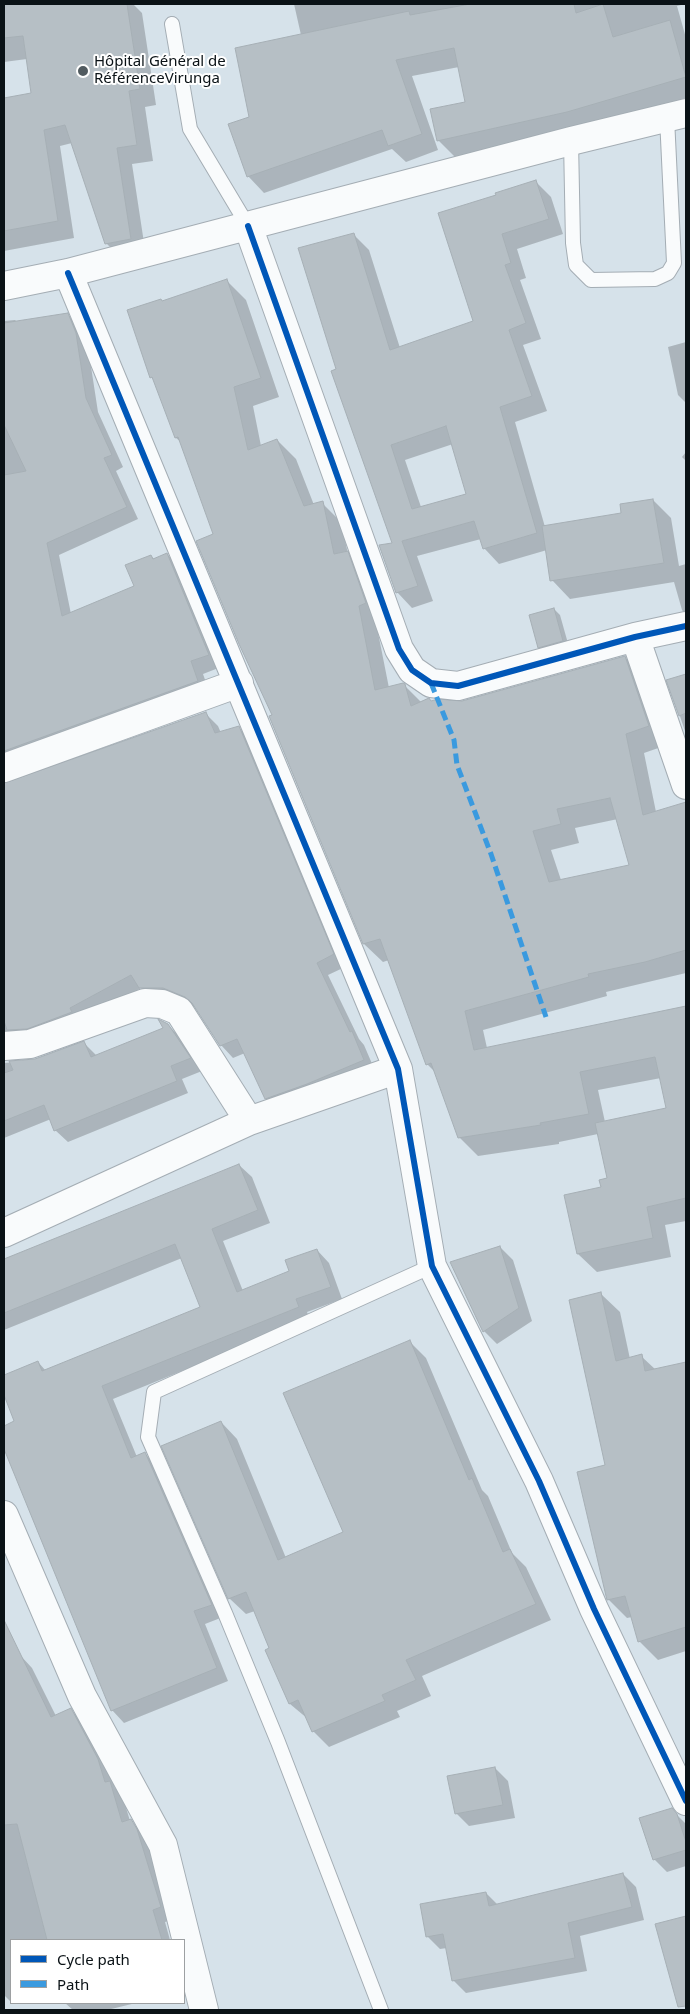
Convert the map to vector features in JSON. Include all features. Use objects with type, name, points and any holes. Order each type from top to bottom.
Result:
[{"type":"street","points":[[4,286],[68,273],[677,115]]},
{"type":"street","points":[[248,226],[399,649],[412,670],[431,683],[458,686],[635,637],[686,626]]},
{"type":"street","points":[[68,273],[398,1069],[432,1266],[539,1482],[594,1608],[686,1801]]},
{"type":"street","points":[[635,637],[686,785]]},
{"type":"street","points":[[4,768],[239,683]]},
{"type":"street","points":[[4,1046],[30,1044],[145,1003],[162,1004],[179,1012],[249,1121]]},
{"type":"street","points":[[4,1233],[249,1121],[398,1069]]},
{"type":"street","points":[[4,1515],[82,1696],[163,1844],[204,2010]]},
{"type":"lane","points":[[172,24],[190,129],[248,226]]},
{"type":"lane","points":[[571,141],[573,243],[576,265],[591,280],[655,279],[668,273],[674,263],[677,115]]},
{"type":"lane","points":[[381,2010],[236,1641],[148,1437],[154,1392],[432,1266]]},
{"type":"building","points":[[4,4],[127,4],[140,89],[129,91],[137,145],[117,148],[131,239],[105,244],[65,125],[44,130],[58,221],[4,231],[4,98],[31,93],[23,36],[4,38]]},
{"type":"building","points":[[470,4],[574,4],[576,13],[603,4],[613,37],[670,20],[686,77],[567,112],[437,141],[430,109],[465,102],[454,48],[396,60],[422,134],[388,146],[382,130],[247,177],[228,124],[249,117],[235,48],[409,11],[410,15]]},
{"type":"building","points":[[536,180],[549,219],[502,234],[511,263],[505,265],[526,323],[509,330],[532,396],[500,407],[537,533],[483,549],[474,521],[402,541],[418,586],[396,593],[379,545],[392,543],[331,371],[336,369],[298,248],[354,233],[390,350],[473,321],[438,213],[496,195],[495,193]],"holes":[[[446,426],[466,494],[412,509],[391,445]]]},
{"type":"building","points":[[227,279],[261,378],[234,387],[248,450],[277,439],[304,506],[323,501],[334,554],[348,551],[366,603],[359,606],[375,690],[403,683],[405,684],[411,706],[429,698],[431,701],[438,699],[462,701],[625,656],[649,726],[626,734],[643,815],[686,802],[686,950],[645,962],[588,974],[589,977],[465,1011],[474,1050],[686,1006],[686,1198],[647,1207],[653,1238],[577,1254],[564,1195],[601,1187],[599,1180],[607,1178],[595,1123],[666,1108],[655,1057],[580,1072],[589,1114],[540,1123],[541,1125],[458,1138],[431,1063],[426,1065],[380,939],[363,944],[269,716],[272,715],[239,644],[196,541],[213,534],[178,437],[175,438],[152,377],[150,378],[127,310],[161,299],[162,301]],"holes":[[[610,798],[629,865],[549,882],[533,831],[561,824],[557,809]]]},
{"type":"building","points":[[68,313],[76,333],[86,398],[112,455],[104,458],[127,507],[47,543],[62,616],[134,586],[125,565],[151,555],[153,559],[167,553],[209,655],[191,661],[198,681],[4,751],[4,475],[26,471],[4,425],[4,323]]},
{"type":"building","points":[[653,499],[664,563],[550,581],[542,526],[621,513],[620,504]]},
{"type":"building","points":[[554,608],[563,641],[538,648],[529,615]]},
{"type":"building","points":[[686,674],[686,713],[679,716],[666,680]]},
{"type":"building","points":[[206,712],[215,733],[239,726],[334,954],[317,963],[350,1032],[352,1031],[364,1060],[265,1099],[237,1039],[220,1046],[192,1003],[185,997],[163,988],[139,988],[131,975],[70,1008],[72,1012],[27,1029],[7,1030],[4,1021],[4,783]]},
{"type":"building","points":[[158,1019],[168,1024],[191,1058],[171,1066],[177,1081],[54,1131],[44,1105],[4,1121],[4,1073],[13,1070],[9,1061],[35,1059],[84,1041],[91,1057],[163,1028]]},
{"type":"building","points":[[239,1164],[258,1210],[212,1229],[237,1292],[289,1271],[285,1260],[317,1249],[331,1287],[296,1299],[299,1307],[102,1386],[131,1458],[145,1452],[212,1605],[194,1611],[217,1668],[111,1711],[4,1449],[4,1426],[14,1421],[4,1395],[4,1375],[38,1361],[42,1371],[200,1307],[175,1244],[4,1313],[4,1259]]},
{"type":"building","points":[[500,1246],[519,1308],[483,1332],[450,1262]]},
{"type":"building","points":[[601,1292],[616,1361],[642,1354],[645,1371],[686,1362],[686,1627],[638,1642],[625,1596],[607,1600],[577,1472],[605,1465],[569,1300]]},
{"type":"building","points":[[410,1340],[469,1480],[472,1478],[503,1552],[510,1549],[536,1604],[406,1660],[416,1680],[382,1695],[385,1701],[312,1732],[298,1700],[289,1704],[265,1650],[269,1648],[246,1592],[228,1599],[161,1446],[221,1421],[278,1560],[343,1532],[283,1393]]},
{"type":"building","points":[[4,1620],[51,1717],[71,1708],[98,1759],[105,1782],[110,1781],[122,1822],[131,1819],[137,1829],[161,1907],[153,1910],[162,1939],[47,1939],[17,1824],[4,1825]]},
{"type":"building","points":[[495,1767],[503,1805],[455,1814],[447,1776]]},
{"type":"building","points":[[672,1808],[677,1814],[686,1842],[686,1850],[653,1860],[639,1818]]},
{"type":"building","points":[[623,1873],[632,1907],[568,1923],[575,1958],[452,1981],[443,1934],[426,1937],[420,1904],[486,1892],[489,1906]]},
{"type":"building","points":[[686,1916],[686,2006],[678,2007],[655,1924]]},
{"type":"marked path","points":[[431,683],[454,740],[457,765],[491,854],[546,1017]]},
{"type":"cycle path","points":[[248,226],[399,649],[412,670],[431,683],[458,686],[635,637],[686,626]]},
{"type":"cycle path","points":[[68,273],[398,1069],[432,1266],[539,1481],[594,1609],[686,1801]]},
{"type":"place","name":"Hôpital Général de RéférenceVirunga","points":[[83,71]]}]
